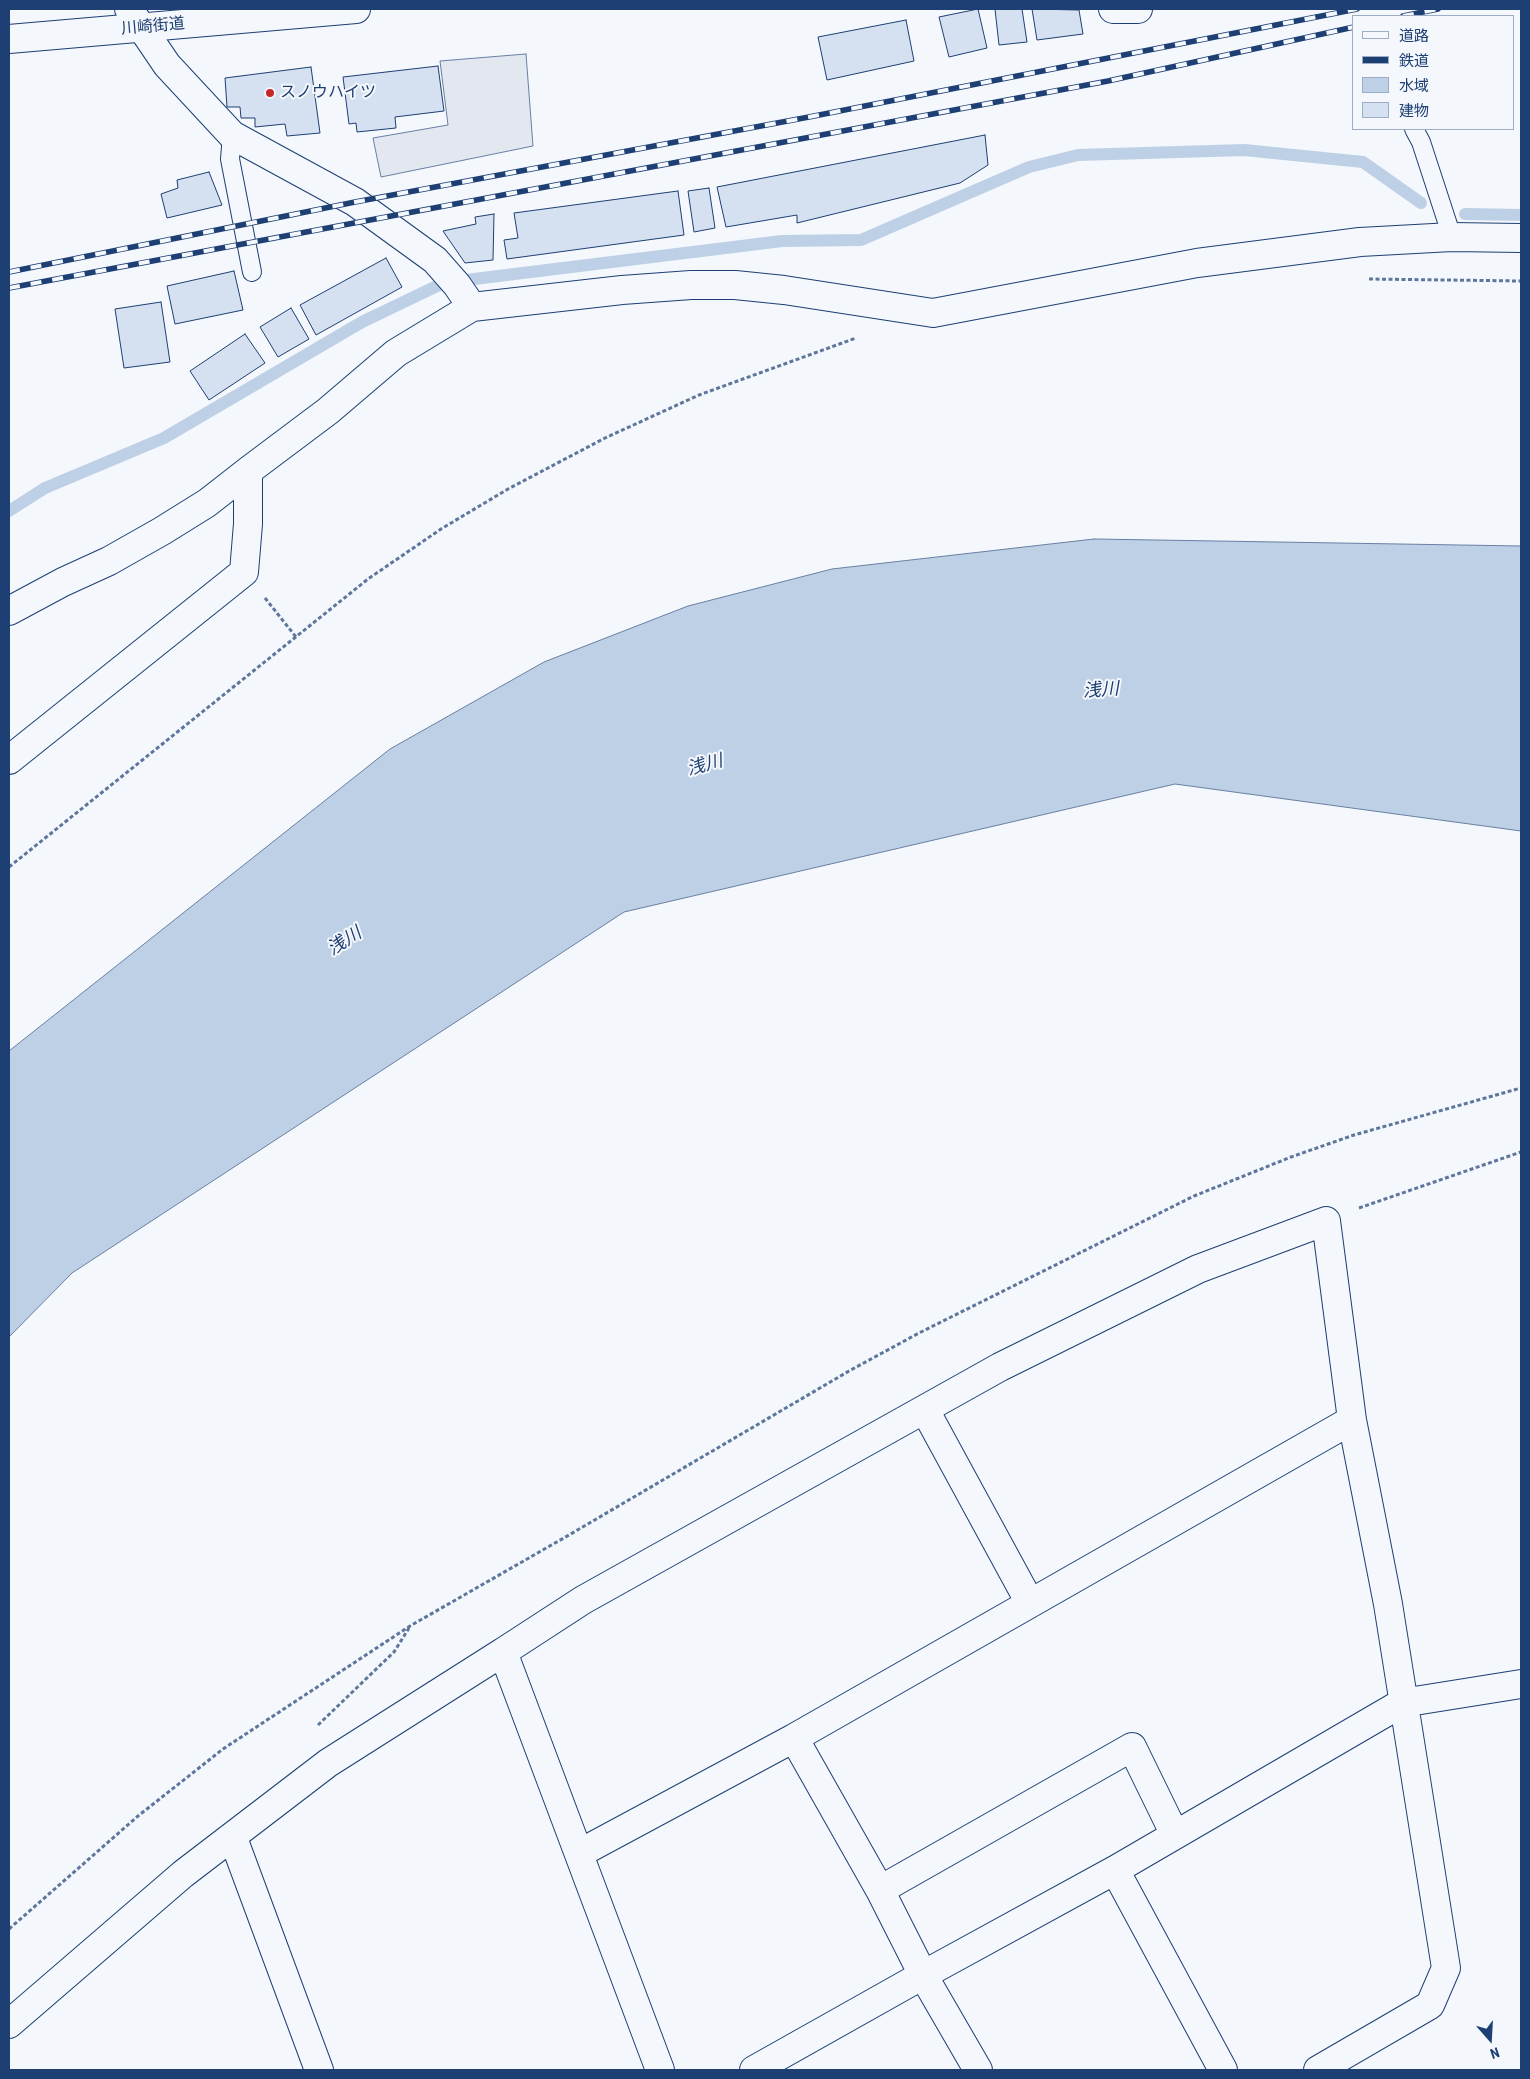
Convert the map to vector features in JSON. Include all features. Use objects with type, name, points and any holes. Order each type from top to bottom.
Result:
[{"type":"street","name":"川崎街道","points":[[9,39],[136,18],[356,9]]},
{"type":"street","points":[[1113,9],[1138,9]]},
{"type":"street","points":[[136,18],[167,64],[232,135],[355,202],[435,260],[468,301]]},
{"type":"street","points":[[9,611],[63,582],[109,561],[207,503],[328,411],[396,353],[468,301],[691,285],[735,285],[784,290],[934,313],[1197,263],[1360,242],[1452,237],[1521,238]]},
{"type":"street","points":[[9,760],[244,572],[248,524],[248,471]]},
{"type":"street","points":[[9,2024],[183,1874],[233,1838],[328,1763],[583,1600],[1000,1367],[1198,1269],[1326,1220],[1352,1420],[1388,1604],[1402,1702],[1446,1968],[1430,2006],[1318,2070]]},
{"type":"street","points":[[925,1410],[1030,1603]]},
{"type":"street","points":[[580,1853],[794,1738],[1352,1420]]},
{"type":"street","points":[[503,1652],[660,2070]]},
{"type":"street","points":[[754,2070],[1115,1870],[1402,1702],[1521,1684]]},
{"type":"street","points":[[794,1738],[880,1890],[923,1975],[978,2070]]},
{"type":"street","points":[[880,1890],[1132,1747],[1175,1835]]},
{"type":"street","points":[[233,1838],[319,2070]]},
{"type":"street","points":[[1115,1870],[1223,2070]]},
{"type":"lane","points":[[1415,130],[1421,142],[1452,237]]},
{"type":"lane","points":[[232,135],[230,159],[252,272]]},
{"type":"path","points":[[9,867],[368,579],[441,529],[572,453],[699,395],[857,338]]},
{"type":"path","points":[[244,572],[296,637]]},
{"type":"path","points":[[9,1929],[138,1816],[223,1749],[410,1626],[849,1371],[919,1333],[1194,1196],[1291,1157],[1354,1135],[1521,1088]]},
{"type":"path","points":[[1326,1220],[1521,1152]]},
{"type":"shaded area","points":[[526,54],[533,146],[381,177],[373,138],[448,125],[440,61]]},
{"type":"water","name":"浅川","points":[[1094,539],[1521,546],[1521,831],[1175,784],[624,912],[72,1273],[9,1337],[9,1051],[390,749],[544,662],[688,606],[832,569]]},
{"type":"building","points":[[978,9],[987,48],[949,57],[939,17]]},
{"type":"building","points":[[995,9],[1022,9],[1027,42],[999,45]]},
{"type":"building","points":[[1032,9],[1079,10],[1083,34],[1037,40]]},
{"type":"building","points":[[906,20],[914,61],[827,80],[818,37]]},
{"type":"building","points":[[438,66],[444,111],[395,117],[396,128],[357,132],[356,123],[349,124],[343,77]]},
{"type":"building","name":"スノウハイツ","points":[[311,67],[320,133],[287,136],[285,124],[255,127],[255,118],[241,118],[240,107],[227,107],[225,78]]},
{"type":"building","points":[[985,135],[988,165],[960,183],[797,223],[797,215],[726,227],[717,187]]},
{"type":"building","points":[[209,172],[222,205],[167,218],[161,194],[178,188],[177,180]]},
{"type":"building","points":[[709,188],[715,228],[694,232],[688,191]]},
{"type":"building","points":[[678,191],[684,235],[507,259],[504,240],[518,238],[514,213]]},
{"type":"building","points":[[494,214],[493,260],[465,263],[443,231],[476,224],[475,217]]},
{"type":"building","points":[[386,258],[402,287],[316,335],[300,305]]},
{"type":"building","points":[[234,271],[243,310],[175,324],[167,286]]},
{"type":"building","points":[[161,302],[170,362],[124,368],[115,309]]},
{"type":"building","points":[[291,308],[309,339],[278,357],[260,327]]},
{"type":"building","points":[[245,334],[265,363],[209,400],[190,371]]},
{"type":"waterway","points":[[466,280],[782,241],[861,240],[1029,167],[1078,155],[1244,150],[1363,162],[1421,203]]},
{"type":"waterway","points":[[1465,214],[1521,215]]},
{"type":"waterway","points":[[9,511],[45,488],[164,438],[362,322],[439,285]]},
{"type":"railway","points":[[9,272],[355,202],[809,117],[1357,9]]},
{"type":"railway","points":[[1408,15],[1438,9]]},
{"type":"railway","points":[[9,288],[1108,81],[1352,27]]},
{"type":"place","name":"スノウハイツ","points":[[270,93]]}]
